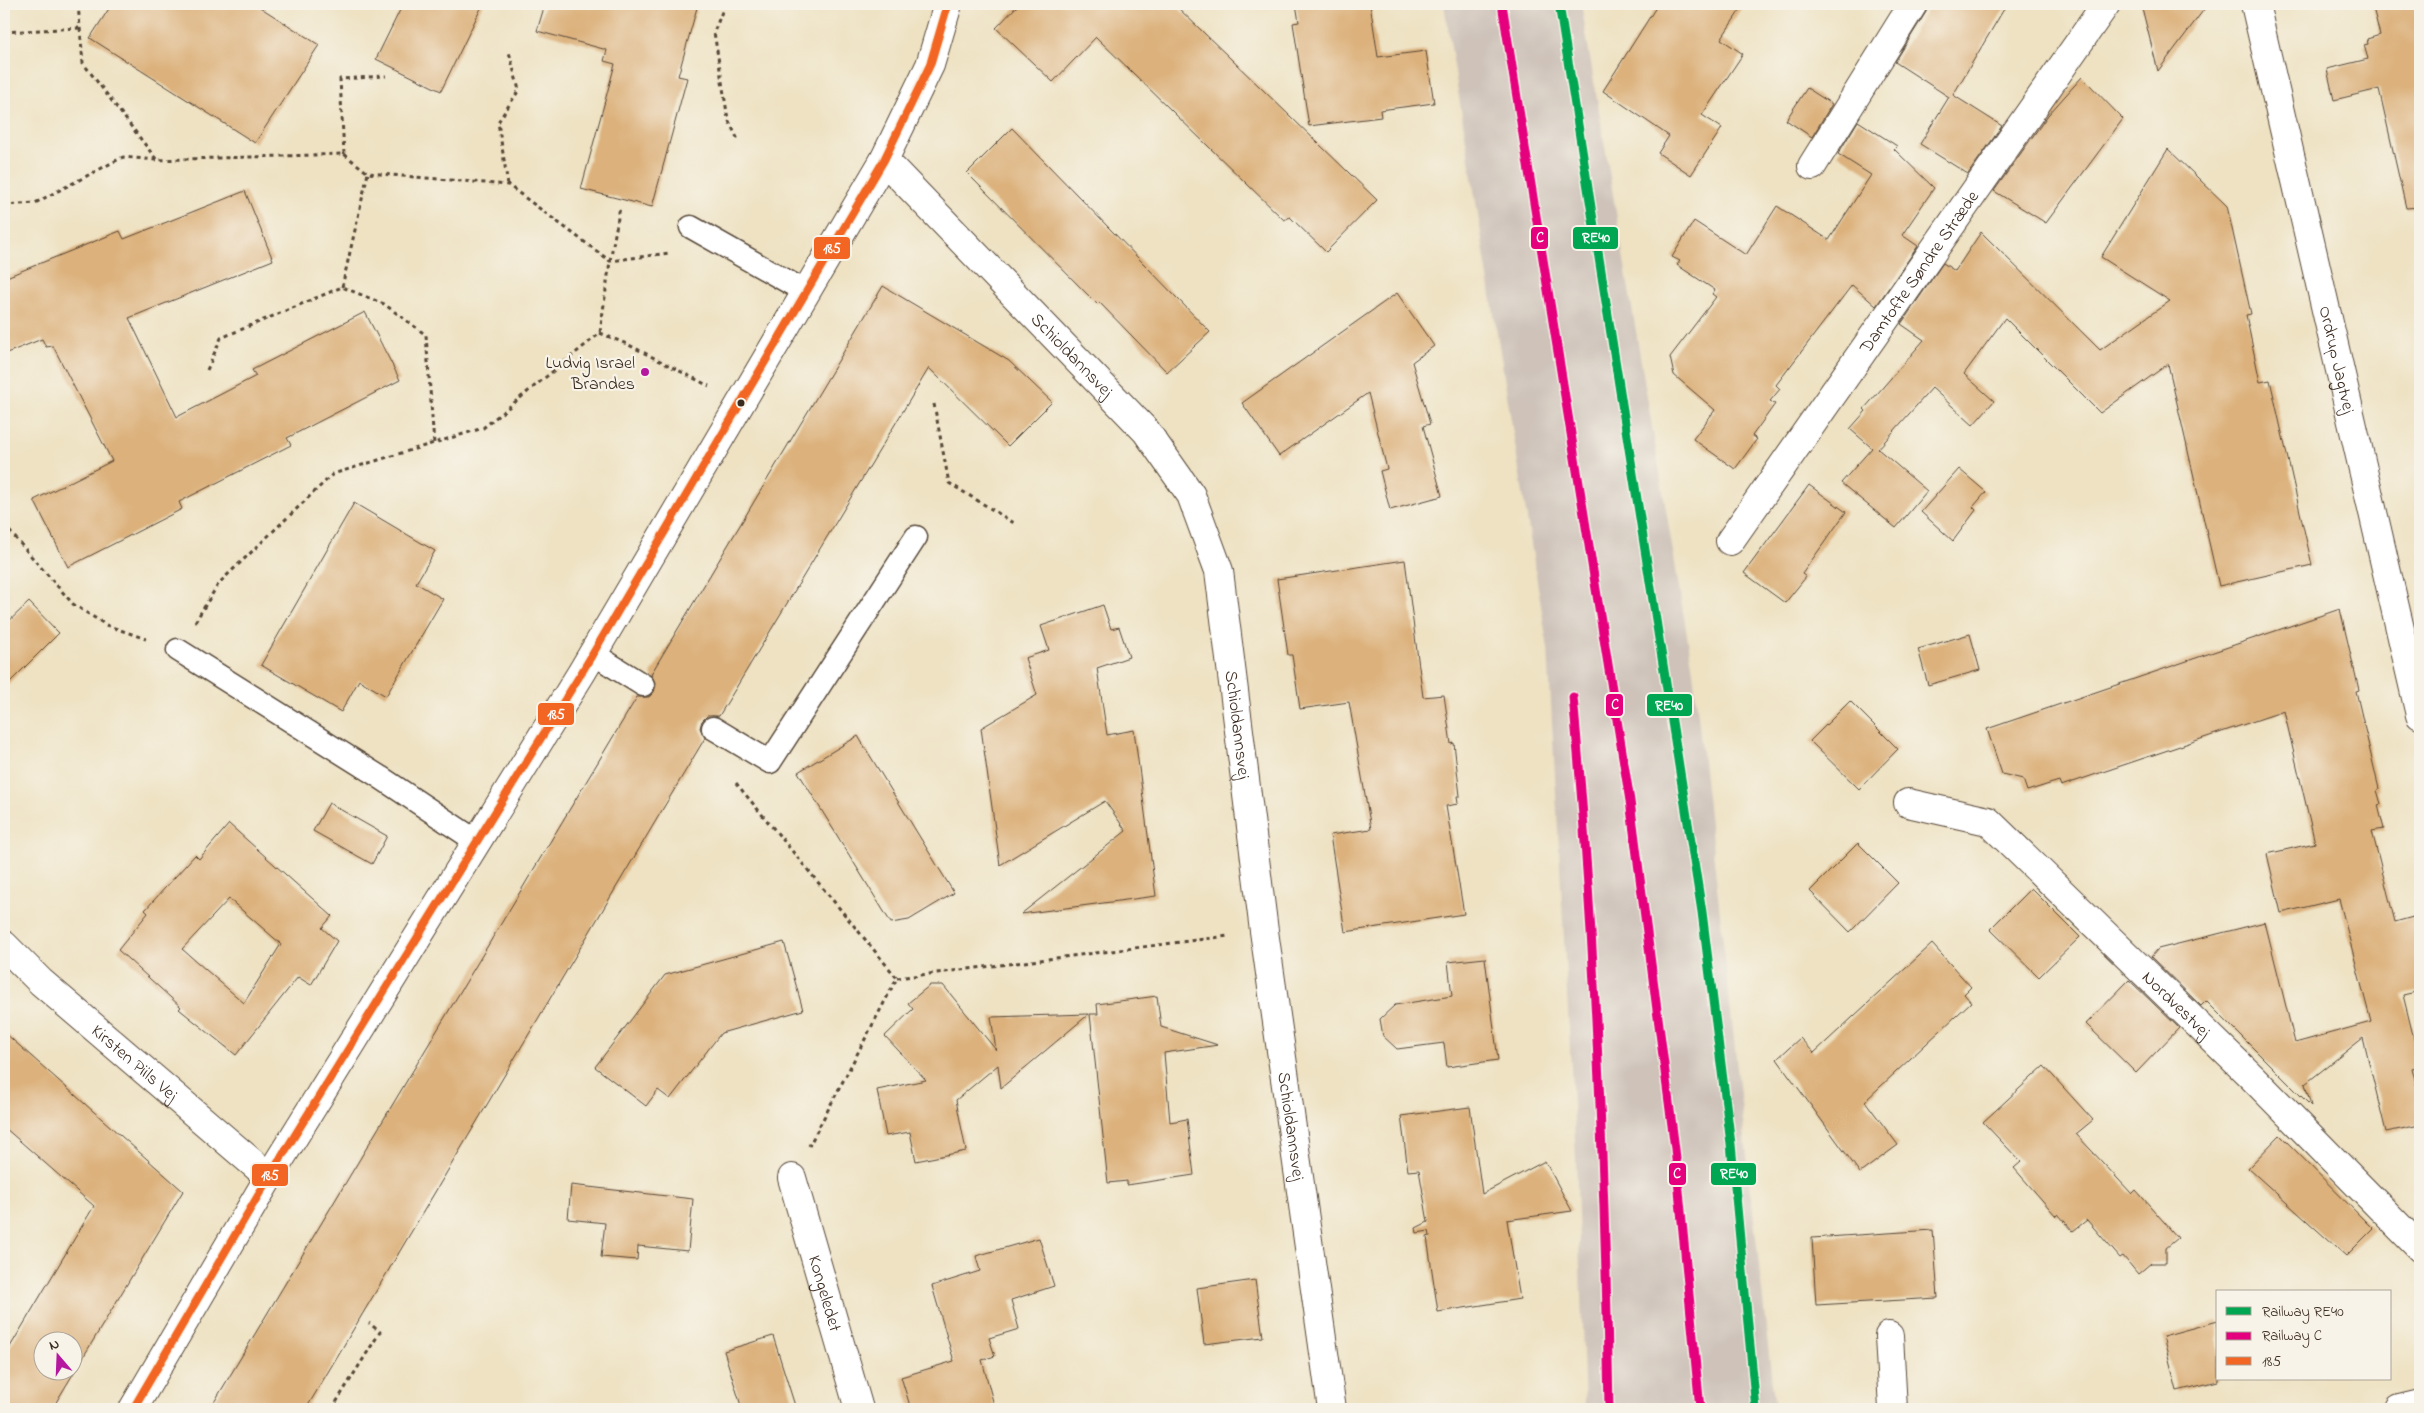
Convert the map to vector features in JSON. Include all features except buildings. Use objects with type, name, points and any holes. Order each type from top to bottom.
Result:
[{"type":"street","points":[[133,1409],[269,1177],[592,653],[884,160],[930,65],[948,4]]},
{"type":"street","points":[[1812,166],[1913,4]]},
{"type":"street","name":"Damtofte Søndre Stræde","points":[[1730,541],[2106,4]]},
{"type":"street","name":"Ordrup Jagtvej","points":[[2255,4],[2420,715]]},
{"type":"street","name":"Schioldannsvej","points":[[884,160],[1146,431],[1191,495],[1219,571],[1264,931],[1332,1409]]},
{"type":"street","name":"Nordvestvej","points":[[1908,803],[1988,821],[2253,1078],[2420,1248]]},
{"type":"street","name":"Kirsten Piils Vej","points":[[4,945],[41,982],[269,1177]]},
{"type":"street","name":"Kongeledet","points":[[792,1178],[859,1409]]},
{"type":"street","points":[[1889,1336],[1893,1409]]},
{"type":"street","points":[[2399,1409],[2420,1404]]},
{"type":"lane","points":[[691,227],[806,292]]},
{"type":"lane","points":[[719,731],[770,762],[916,537]]},
{"type":"lane","points":[[178,650],[380,777],[476,841]]},
{"type":"lane","points":[[592,653],[643,686]]},
{"type":"path","points":[[78,4],[83,63],[156,160]]},
{"type":"path","points":[[725,4],[714,32],[728,119],[739,142]]},
{"type":"path","points":[[4,32],[79,28]]},
{"type":"path","points":[[508,185],[498,122],[519,90],[509,52]]},
{"type":"path","points":[[344,154],[340,79],[386,76]]},
{"type":"path","points":[[4,205],[35,204],[123,157],[156,160],[344,154],[368,173],[508,185],[610,261],[677,252]]},
{"type":"path","points":[[342,287],[368,173]]},
{"type":"path","points":[[4,525],[73,604],[106,625],[178,650],[219,583],[333,474],[483,428],[600,332],[620,207]]},
{"type":"path","points":[[207,370],[222,338],[342,287],[384,304],[426,335],[434,444]]},
{"type":"path","points":[[600,332],[741,403]]},
{"type":"path","points":[[934,404],[949,483],[1014,523]]},
{"type":"path","points":[[719,731],[712,755],[897,978]]},
{"type":"path","points":[[897,978],[1264,931]]},
{"type":"path","points":[[792,1178],[897,978]]},
{"type":"path","points":[[332,1409],[380,1332],[368,1323]]},
{"type":"shaded area","points":[[1444,4],[1581,4],[1693,671],[1775,1409],[1585,1409],[1576,1158],[1548,649]]},
{"type":"rail line","name":"C","points":[[1502,4],[1630,801],[1675,1149],[1700,1409]]},
{"type":"rail line","name":"RE40","points":[[1559,4],[1702,912],[1731,1144],[1756,1409]]},
{"type":"rail line","name":"C","points":[[1573,697],[1581,786],[1598,1053],[1609,1409]]},
{"type":"transit line","name":"185","points":[[133,1409],[269,1177],[582,672],[884,160],[930,65],[948,4]]},
{"type":"place","name":"Ludvig Israel Brandes","points":[[645,372]]}]
